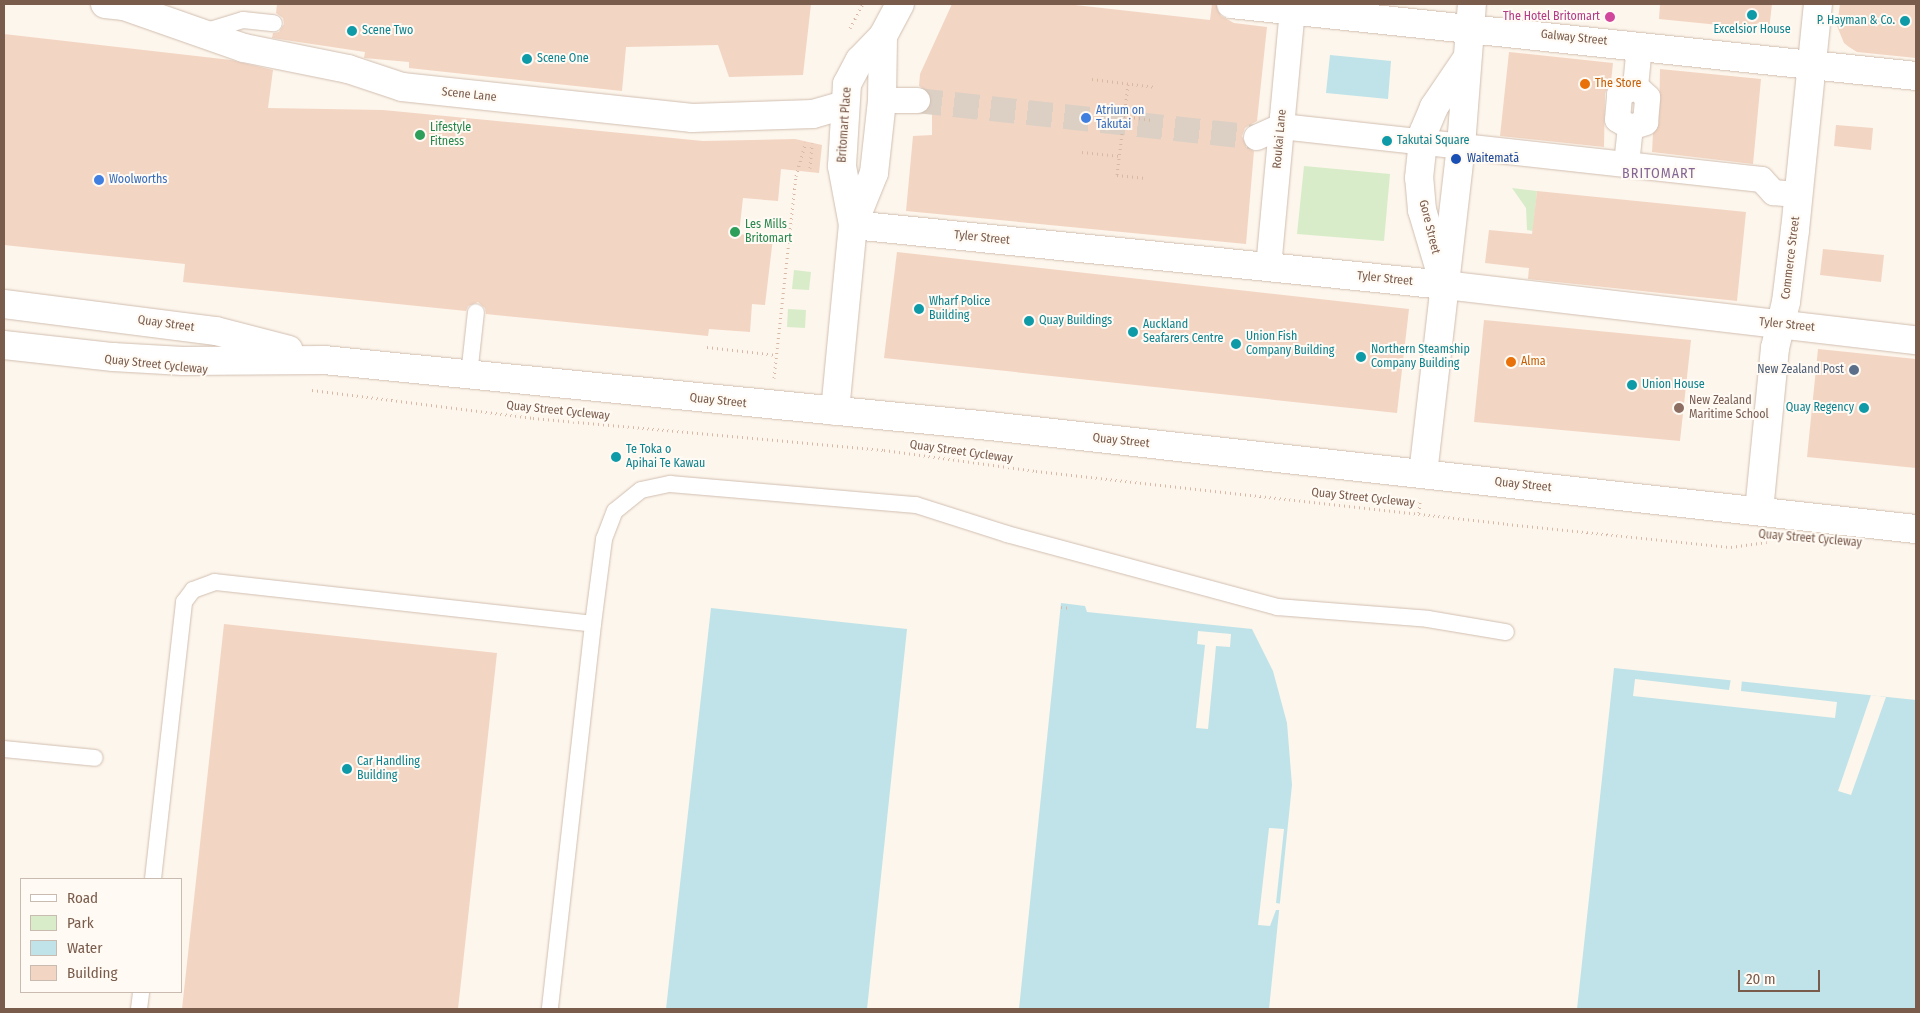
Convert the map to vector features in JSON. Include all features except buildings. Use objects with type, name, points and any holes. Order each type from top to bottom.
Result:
[{"type":"street","name":"Scene Lane","points":[[105,4],[124,6],[278,57],[348,69],[389,86],[692,118],[813,114],[844,105]]},
{"type":"street","name":"Britomart Place","points":[[835,411],[852,225],[842,166],[844,105],[852,72],[884,36],[900,4]]},
{"type":"street","name":"Galway Street","points":[[1231,4],[1292,10],[1471,16],[1639,45],[1916,76]]},
{"type":"street","name":"Commerce Street","points":[[1759,511],[1775,348],[1786,302],[1818,4]]},
{"type":"street","name":"Roukai Lane","points":[[1268,267],[1292,10]]},
{"type":"street","name":"Gore Street","points":[[1423,474],[1461,146],[1466,59],[1471,16]]},
{"type":"street","name":"Britomart Place","points":[[852,225],[874,173],[882,100],[884,36]]},
{"type":"street","points":[[1626,164],[1630,127],[1645,122],[1647,97],[1635,86],[1639,45]]},
{"type":"street","name":"Gore Street","points":[[1445,285],[1422,210],[1419,178],[1428,118],[1466,59]]},
{"type":"street","points":[[882,100],[917,100]]},
{"type":"street","points":[[1256,137],[1281,126],[1761,179],[1773,192],[1798,194]]},
{"type":"street","name":"Tyler Street","points":[[852,225],[1445,285],[1916,340]]},
{"type":"street","name":"Quay Street","points":[[4,304],[216,331],[324,360]]},
{"type":"street","name":"Quay Street","points":[[4,345],[113,357],[183,361],[324,360],[835,411],[1916,529]]},
{"type":"lane","points":[[204,32],[243,20],[274,23]]},
{"type":"lane","points":[[469,375],[476,312]]},
{"type":"lane","points":[[550,1009],[604,539],[615,511],[641,490],[670,484],[916,505],[1007,534],[1277,607],[1428,619],[1506,632]]},
{"type":"lane","points":[[153,878],[184,602],[193,590],[215,582],[593,624]]},
{"type":"lane","points":[[4,748],[95,758]]},
{"type":"lane","points":[[139,1009],[140,993]]},
{"type":"path","points":[[1092,79],[1156,87]]},
{"type":"path","points":[[1128,84],[1117,175],[1146,178]]},
{"type":"path","points":[[1124,116],[1152,120]]},
{"type":"path","points":[[775,369],[796,176],[808,138]]},
{"type":"path","points":[[810,168],[812,143]]},
{"type":"path","points":[[1082,152],[1119,156]]},
{"type":"path","points":[[706,347],[776,355]]},
{"type":"path","name":"Quay Street Cycleway","points":[[310,390],[533,418],[884,450],[1036,471],[1546,528],[1731,547],[1773,542]]},
{"type":"path","points":[[1061,607],[1071,608]]},
{"type":"green space","points":[[1304,166],[1390,174],[1384,241],[1297,234]]},
{"type":"green space","points":[[1512,188],[1537,191],[1533,231],[1527,230],[1526,208]]},
{"type":"green space","points":[[794,270],[811,272],[809,290],[792,289]]},
{"type":"green space","points":[[788,309],[806,310],[805,328],[787,327]]},
{"type":"water","points":[[1330,55],[1391,61],[1388,99],[1326,93]]},
{"type":"water","points":[[1061,603],[1085,606],[1087,612],[1252,629],[1273,671],[1287,723],[1292,785],[1269,1009],[1019,1009]]},
{"type":"water","points":[[711,608],[907,629],[867,1009],[666,1009]]},
{"type":"water","points":[[1614,668],[1916,700],[1916,1009],[1577,1009]]},
{"type":"pier","points":[[1198,631],[1231,634],[1230,647],[1216,646],[1208,729],[1196,728],[1205,645],[1197,644]]},
{"type":"pier","points":[[1731,678],[1742,679],[1741,691],[1837,702],[1835,718],[1633,696],[1635,679],[1729,690]]},
{"type":"pier","points":[[1871,695],[1886,697],[1851,795],[1838,791]]},
{"type":"pier","points":[[1269,828],[1284,829],[1276,903],[1282,904],[1282,910],[1276,910],[1270,926],[1258,925]]},
{"type":"tunnel","points":[[917,100],[1256,137]]},
{"type":"place","name":"Excelsior House","points":[[1752,15]]},
{"type":"place","name":"The Hotel Britomart","points":[[1610,17]]},
{"type":"place","name":"P. Hayman & Co.","points":[[1905,21]]},
{"type":"place","name":"Scene Two","points":[[352,31]]},
{"type":"place","name":"Scene One","points":[[527,59]]},
{"type":"place","name":"The Store","points":[[1585,84]]},
{"type":"place","name":"Atrium on Takutai","points":[[1086,118]]},
{"type":"place","name":"Lifestyle Fitness","points":[[420,135]]},
{"type":"place","name":"Takutai Square","points":[[1387,141]]},
{"type":"place","name":"Waitematā","points":[[1456,159]]},
{"type":"place","name":"Woolworths","points":[[99,180]]},
{"type":"place","name":"Les Mills Britomart","points":[[735,232]]},
{"type":"place","name":"Wharf Police Building","points":[[919,309]]},
{"type":"place","name":"Quay Buildings","points":[[1029,321]]},
{"type":"place","name":"Auckland Seafarers Centre","points":[[1133,332]]},
{"type":"place","name":"Union Fish Company Building","points":[[1236,344]]},
{"type":"place","name":"Northern Steamship Company Building","points":[[1361,357]]},
{"type":"place","name":"Alma","points":[[1511,362]]},
{"type":"place","name":"New Zealand Post","points":[[1854,370]]},
{"type":"place","name":"Union House","points":[[1632,385]]},
{"type":"place","name":"New Zealand Maritime School","points":[[1679,408]]},
{"type":"place","name":"Quay Regency","points":[[1864,408]]},
{"type":"place","name":"Te Toka o Apihai Te Kawau","points":[[616,457]]},
{"type":"place","name":"Car Handling Building","points":[[347,769]]},
{"type":"district","name":"BRITOMART","points":[[1659,174]]}]
